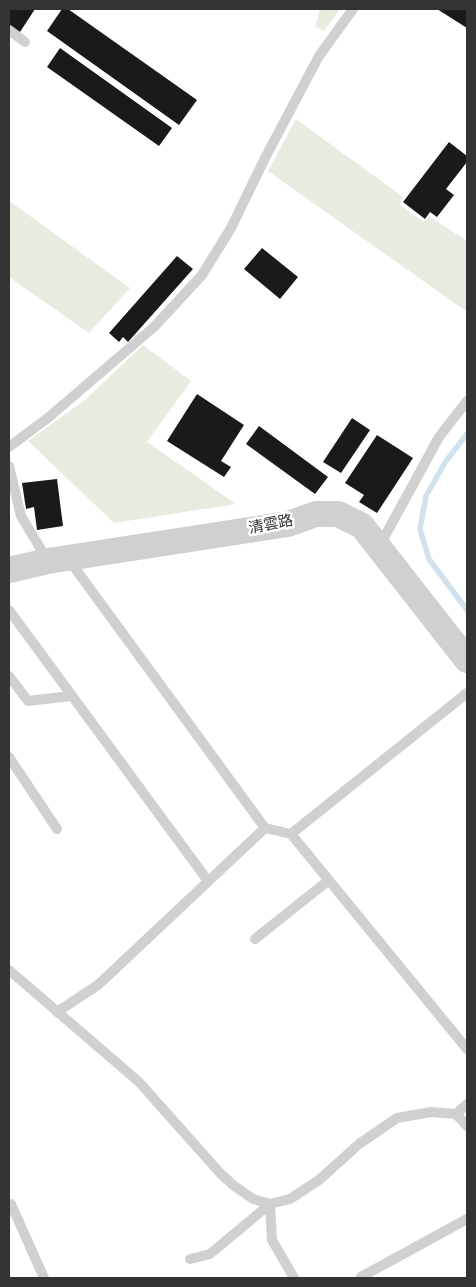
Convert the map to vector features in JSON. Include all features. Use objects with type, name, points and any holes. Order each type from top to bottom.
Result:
[{"type":"street","name":"清雲路","points":[[9,570],[58,560],[288,524],[316,514],[338,514],[362,526],[467,660]]},
{"type":"lane","points":[[9,447],[49,418],[154,327],[202,275],[231,228],[265,158],[319,56],[353,9]]},
{"type":"lane","points":[[9,30],[25,42]]},
{"type":"lane","points":[[379,546],[439,437],[467,401]]},
{"type":"lane","points":[[9,466],[21,516],[58,560],[265,828],[292,834],[467,1049]]},
{"type":"lane","points":[[9,610],[208,881]]},
{"type":"lane","points":[[9,676],[28,701],[71,696]]},
{"type":"lane","points":[[292,834],[467,693]]},
{"type":"lane","points":[[9,757],[57,829]]},
{"type":"lane","points":[[57,1012],[98,985],[265,828]]},
{"type":"lane","points":[[256,940],[329,880]]},
{"type":"lane","points":[[9,970],[139,1082],[220,1173],[233,1185],[254,1199],[270,1204]]},
{"type":"lane","points":[[456,1114],[467,1104]]},
{"type":"lane","points":[[190,1259],[210,1254],[270,1204],[290,1199],[319,1180],[359,1144],[397,1118],[432,1112],[456,1114],[467,1126]]},
{"type":"lane","points":[[9,1205],[11,1204],[44,1278]]},
{"type":"lane","points":[[270,1204],[272,1240],[294,1278]]},
{"type":"lane","points":[[361,1276],[467,1218]]},
{"type":"shaded area","points":[[320,9],[340,9],[324,31],[315,27]]},
{"type":"shaded area","points":[[296,119],[403,197],[400,205],[424,222],[429,216],[467,241],[467,312],[268,171]]},
{"type":"shaded area","points":[[9,201],[130,288],[89,333],[9,277]]},
{"type":"shaded area","points":[[143,345],[191,381],[147,442],[236,504],[114,523],[28,441],[85,400]]},
{"type":"building","points":[[9,9],[35,9],[20,32],[9,25]]},
{"type":"building","points":[[62,9],[68,9],[197,100],[179,125],[47,31]]},
{"type":"building","points":[[437,9],[467,9],[467,28]]},
{"type":"building","points":[[60,48],[172,128],[159,146],[47,67]]},
{"type":"building","points":[[449,142],[467,156],[467,162],[446,189],[454,195],[437,217],[430,212],[425,219],[403,202]]},
{"type":"building","points":[[262,248],[298,277],[280,299],[244,269]]},
{"type":"building","points":[[177,256],[193,269],[128,342],[123,337],[119,342],[109,333]]},
{"type":"building","points":[[197,394],[244,425],[221,461],[231,467],[224,477],[167,441]]},
{"type":"building","points":[[352,418],[370,430],[341,473],[323,462]]},
{"type":"building","points":[[259,426],[328,477],[315,494],[246,444]]},
{"type":"building","points":[[377,435],[413,458],[377,513],[359,502],[364,495],[345,483]]},
{"type":"building","points":[[57,479],[63,526],[37,530],[34,507],[26,509],[22,483]]},
{"type":"waterway","points":[[467,434],[446,461],[426,496],[420,529],[429,559],[467,610]]}]
